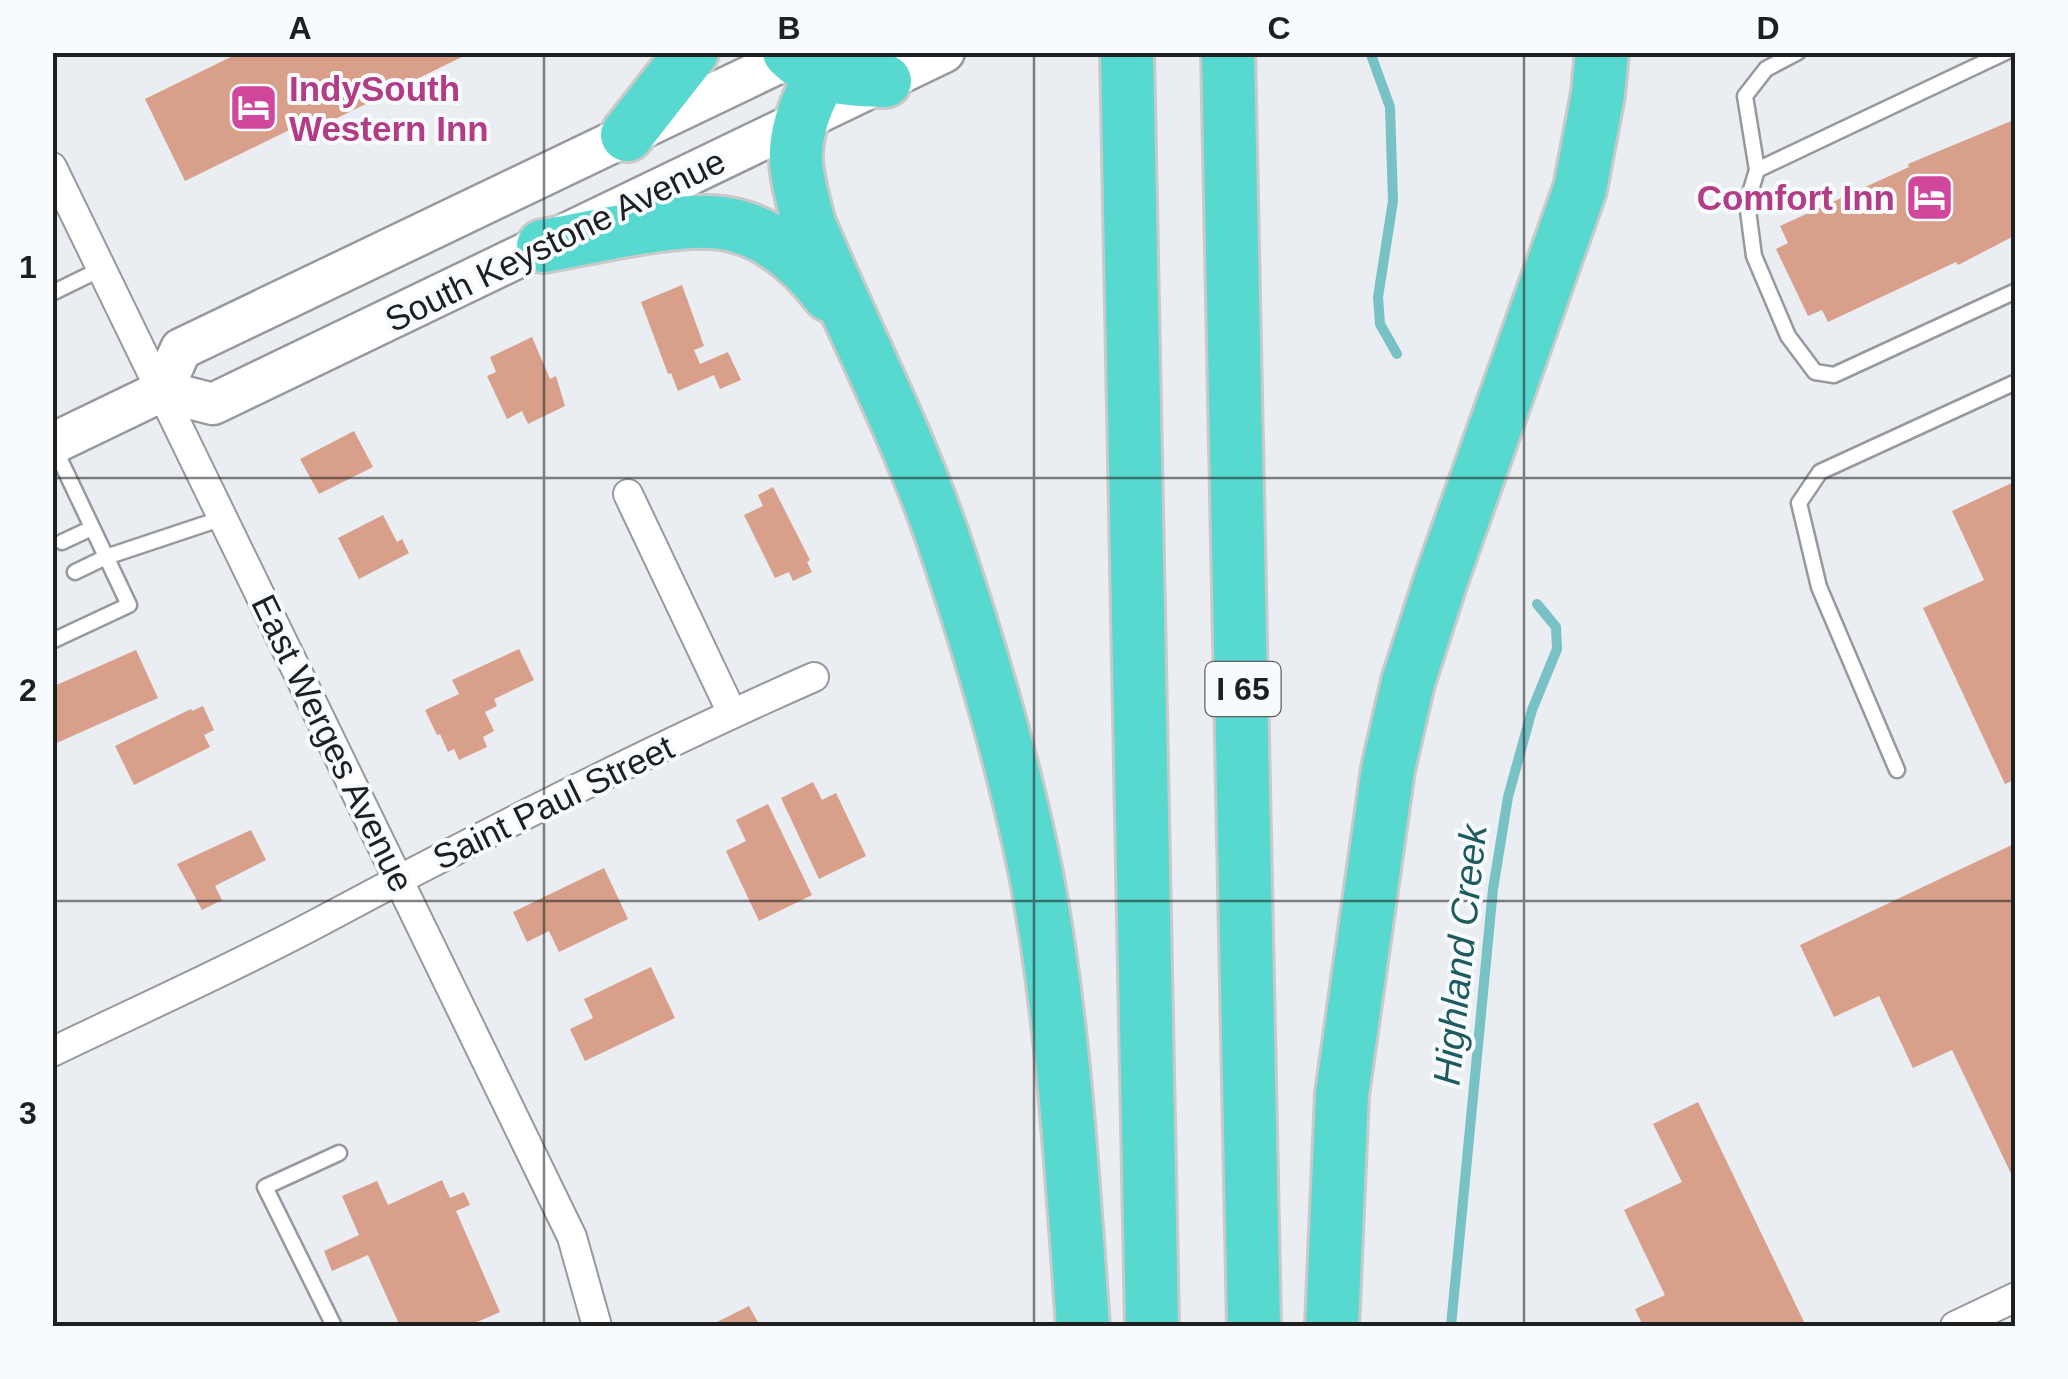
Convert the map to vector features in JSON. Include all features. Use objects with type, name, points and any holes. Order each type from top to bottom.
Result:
[{"type":"highway","points":[[627,135],[692,52]]},
{"type":"highway","name":"I 65","points":[[1228,52],[1254,1326]]},
{"type":"highway","points":[[1332,1326],[1342,1094],[1388,769],[1408,682],[1441,580],[1580,190],[1602,52]]},
{"type":"highway","points":[[1128,63],[1152,1326]]},
{"type":"highway","points":[[885,81],[808,68],[796,162],[809,224],[893,410],[942,535],[990,686],[1026,830],[1066,1082],[1083,1326]]},
{"type":"highway","points":[[543,246],[650,228],[722,223],[770,240],[791,254],[813,274],[853,325]]},
{"type":"main road","points":[[885,81],[944,52]]},
{"type":"main road","name":"South Keystone Avenue","points":[[808,68],[543,246],[213,404],[162,391],[182,349],[627,135],[808,68]]},
{"type":"main road","points":[[53,444],[162,391]]},
{"type":"street","name":"East Werges Avenue","points":[[52,167],[572,1237],[597,1326]]},
{"type":"street","points":[[628,494],[732,713]]},
{"type":"street","name":"Saint Paul Street","points":[[52,1052],[324,920],[398,878],[732,713],[814,677]]},
{"type":"street","points":[[1956,1326],[2016,1297]]},
{"type":"lane","points":[[1798,52],[1766,69],[1745,96],[1757,170],[1747,203],[1754,256],[1788,336],[1815,372],[1834,375],[2016,292]]},
{"type":"lane","points":[[1757,170],[2006,52]]},
{"type":"lane","points":[[52,292],[102,268]]},
{"type":"lane","points":[[1897,770],[1818,588],[1799,503],[1820,472],[2016,382]]},
{"type":"lane","points":[[52,641],[129,605],[53,444]]},
{"type":"lane","points":[[75,572],[106,557],[223,518]]},
{"type":"lane","points":[[62,542],[92,528]]},
{"type":"lane","points":[[334,1326],[265,1187],[338,1153]]},
{"type":"building","name":"IndySouth Western Inn","points":[[241,52],[472,52],[321,126],[316,117],[185,181],[145,99]]},
{"type":"building","name":"Comfort Inn","points":[[2016,119],[2016,235],[1828,322],[1822,310],[1808,316],[1776,249],[1788,243],[1780,226],[1909,167],[1908,164]]},
{"type":"building","points":[[682,285],[704,346],[694,350],[700,364],[728,352],[741,380],[720,389],[714,375],[678,391],[641,302]]},
{"type":"building","points":[[532,337],[550,379],[556,376],[565,406],[528,424],[522,411],[507,419],[487,376],[496,372],[490,357]]},
{"type":"building","points":[[354,431],[373,467],[319,494],[300,459]]},
{"type":"building","points":[[2016,481],[2016,779],[2005,784],[1923,608],[1984,580],[1952,511]]},
{"type":"building","points":[[773,487],[810,560],[807,562],[812,572],[793,581],[789,572],[775,578],[744,515],[763,506],[758,495]]},
{"type":"building","points":[[383,515],[397,542],[402,539],[409,553],[359,579],[338,538]]},
{"type":"building","points":[[519,649],[534,680],[494,699],[497,706],[485,712],[494,731],[483,737],[487,747],[459,760],[454,749],[448,752],[425,710],[459,694],[452,680]]},
{"type":"building","points":[[136,650],[158,698],[52,745],[52,687]]},
{"type":"building","points":[[203,706],[214,730],[204,735],[210,747],[134,785],[115,746]]},
{"type":"building","points":[[813,782],[822,800],[836,793],[866,856],[819,879],[781,798]]},
{"type":"building","points":[[768,804],[812,895],[759,921],[726,851],[746,841],[736,820]]},
{"type":"building","points":[[251,830],[266,860],[215,886],[222,900],[202,910],[177,864]]},
{"type":"building","points":[[2016,843],[2016,1184],[1952,1050],[1913,1068],[1879,996],[1834,1017],[1800,945]]},
{"type":"building","points":[[604,868],[628,919],[559,952],[549,931],[527,942],[513,912]]},
{"type":"building","points":[[651,967],[675,1018],[585,1061],[570,1029],[593,1018],[584,999]]},
{"type":"building","points":[[1698,1102],[1806,1326],[1643,1326],[1635,1309],[1665,1295],[1624,1210],[1682,1182],[1653,1124]]},
{"type":"building","points":[[442,1180],[450,1198],[464,1192],[470,1205],[456,1211],[500,1312],[468,1326],[400,1326],[368,1255],[332,1271],[324,1251],[359,1235],[342,1196],[377,1181],[388,1205]]},
{"type":"building","points":[[749,1306],[760,1326],[709,1326]]},
{"type":"waterway","name":"Highland Creek","points":[[1370,52],[1390,107],[1393,201],[1378,297],[1380,324],[1397,354]]},
{"type":"waterway","name":"Highland Creek","points":[[1451,1326],[1493,889],[1508,797],[1532,710],[1557,649],[1556,627],[1537,604]]},
{"type":"place","name":"IndySouth Western Inn","points":[[254,108]]},
{"type":"place","name":"Comfort Inn","points":[[1930,197]]}]
